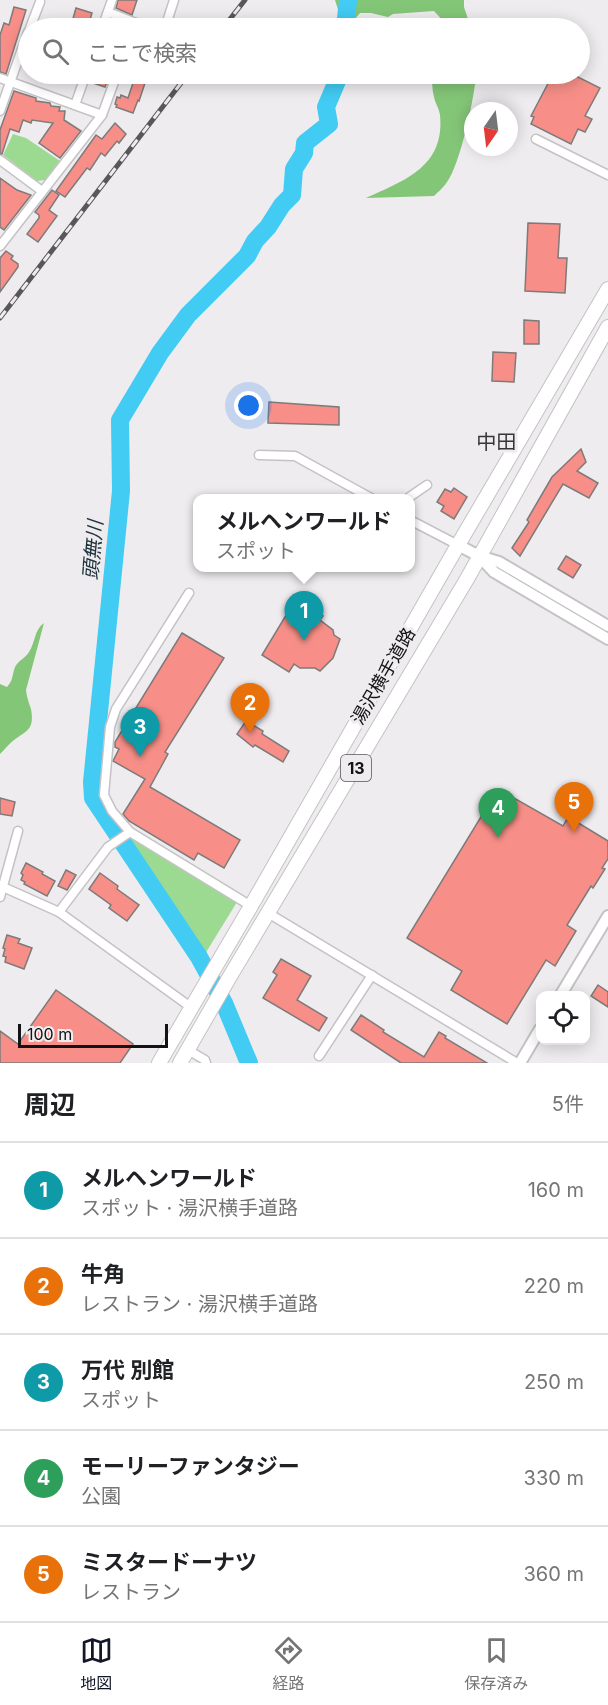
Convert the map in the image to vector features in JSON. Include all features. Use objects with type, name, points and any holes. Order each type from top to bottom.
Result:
[{"type":"highway","name":"湯沢横手道路","points":[[159,1063],[608,289]]},
{"type":"highway","name":"湯沢横手道路","points":[[180,1063],[384,720],[608,327]]},
{"type":"street","points":[[106,18],[112,0]]},
{"type":"street","points":[[168,18],[174,0]]},
{"type":"street","points":[[34,18],[40,2]]},
{"type":"street","points":[[108,12],[120,18]]},
{"type":"street","points":[[0,111],[18,60]]},
{"type":"street","points":[[0,78],[102,115]]},
{"type":"street","points":[[75,105],[82,84]]},
{"type":"street","points":[[1,243],[102,115],[113,84]]},
{"type":"street","points":[[536,139],[608,175]]},
{"type":"street","points":[[0,160],[42,192]]},
{"type":"street","points":[[259,455],[295,456],[365,494]]},
{"type":"street","points":[[414,494],[427,485]]},
{"type":"street","points":[[415,522],[479,556],[499,562],[608,626]]},
{"type":"street","points":[[479,556],[494,572],[608,639]]},
{"type":"street","points":[[189,593],[116,709],[110,727],[104,795],[127,834],[251,906]]},
{"type":"street","points":[[0,897],[18,831]]},
{"type":"street","points":[[59,912],[108,847],[127,834]]},
{"type":"street","points":[[3,887],[59,912],[192,1008]]},
{"type":"street","points":[[268,913],[519,1063],[536,1035]]},
{"type":"street","points":[[563,991],[608,916]]},
{"type":"street","points":[[319,1056],[372,975]]},
{"type":"street","points":[[188,1050],[205,1060],[206,1063]]},
{"type":"green space","points":[[335,0],[464,0],[468,18],[440,18],[434,11],[393,14],[388,17],[371,13],[360,13],[356,18],[340,18]]},
{"type":"green space","points":[[432,84],[475,84],[472,102],[464,102],[464,137],[457,161],[446,184],[434,196],[366,198],[408,177],[429,159],[436,147],[440,132],[440,115]]},
{"type":"green space","points":[[13,134],[26,138],[60,161],[45,180],[37,181],[3,155]]},
{"type":"green space","points":[[44,623],[26,690],[32,716],[31,726],[0,754],[0,684],[7,687],[9,685],[15,667],[29,652],[38,629]]},
{"type":"green space","points":[[132,838],[237,902],[205,954],[129,842]]},
{"type":"building","points":[[118,0],[137,0],[132,15],[116,8]]},
{"type":"building","points":[[14,7],[26,10],[24,18],[18,18],[18,36],[6,74],[0,72],[0,35],[4,23],[9,25]]},
{"type":"building","points":[[76,8],[92,13],[91,18],[73,18]]},
{"type":"building","points":[[590,83],[600,88],[585,116],[592,119],[585,132],[578,129],[571,144],[531,124],[534,117],[531,116],[548,84]]},
{"type":"building","points":[[133,84],[145,84],[133,113],[116,107],[115,104],[117,97],[120,98],[121,95],[128,98]]},
{"type":"building","points":[[14,91],[36,98],[36,101],[60,107],[59,111],[65,111],[64,120],[81,131],[60,158],[39,143],[53,123],[32,120],[31,123],[23,120],[19,132],[10,129],[2,154],[0,154],[0,130]]},
{"type":"building","points":[[115,123],[126,134],[119,143],[117,141],[105,156],[101,153],[90,170],[87,168],[65,197],[56,191],[96,135],[102,139]]},
{"type":"building","points":[[0,178],[17,190],[31,195],[4,230],[0,227]]},
{"type":"building","points":[[52,190],[59,195],[49,210],[57,216],[38,242],[27,234],[39,218],[35,212]]},
{"type":"building","points":[[528,223],[560,224],[558,258],[567,258],[565,293],[525,291]]},
{"type":"building","points":[[6,251],[13,256],[11,259],[18,264],[18,267],[0,292],[0,258]]},
{"type":"building","points":[[524,320],[539,321],[539,344],[524,344]]},
{"type":"building","points":[[493,352],[516,353],[514,382],[492,381]]},
{"type":"building","points":[[269,402],[339,407],[339,425],[268,423]]},
{"type":"building","points":[[581,449],[586,462],[577,471],[598,483],[589,498],[563,484],[520,556],[512,548],[529,522],[527,520],[552,477]]},
{"type":"building","points":[[454,488],[467,497],[454,519],[441,511],[444,506],[437,502],[445,489],[451,492]]},
{"type":"building","points":[[566,556],[581,565],[573,578],[558,569]]},
{"type":"building","points":[[291,607],[312,608],[323,616],[320,620],[340,639],[333,658],[320,671],[315,668],[300,668],[294,664],[289,672],[262,655]]},
{"type":"building","points":[[182,633],[224,658],[165,752],[168,754],[150,787],[240,840],[224,868],[198,853],[194,860],[129,821],[123,814],[145,779],[113,761],[119,749],[115,747],[115,742]]},
{"type":"building","points":[[246,721],[289,751],[283,762],[255,745],[253,747],[237,734]]},
{"type":"building","points":[[498,789],[563,826],[567,819],[572,819],[608,841],[608,859],[602,868],[605,869],[593,888],[591,886],[567,925],[576,931],[555,966],[546,960],[507,1024],[451,990],[462,971],[407,938]]},
{"type":"building","points":[[0,798],[15,802],[12,816],[0,814]]},
{"type":"building","points":[[26,863],[55,881],[47,896],[24,884],[25,882],[21,880],[23,875],[21,873]]},
{"type":"building","points":[[66,870],[76,875],[67,890],[58,886]]},
{"type":"building","points":[[100,873],[139,905],[127,921],[109,908],[111,905],[89,889]]},
{"type":"building","points":[[7,935],[20,939],[18,943],[32,948],[24,969],[5,962],[6,957],[3,956],[5,949],[3,948]]},
{"type":"building","points":[[281,959],[311,976],[297,1000],[327,1018],[319,1031],[263,998],[277,975],[273,972]]},
{"type":"building","points":[[598,985],[608,992],[608,1007],[591,996]]},
{"type":"building","points":[[56,990],[133,1044],[120,1063],[0,1063],[0,1031],[18,1044]]},
{"type":"building","points":[[361,1015],[384,1030],[383,1032],[424,1057],[439,1032],[487,1063],[401,1063],[351,1030]]},
{"type":"waterway","points":[[346,18],[348,0]]},
{"type":"waterway","name":"頭無川","points":[[249,1063],[224,1003],[199,957],[93,798],[92,782],[121,491],[120,420],[160,353],[188,315],[247,256],[255,241],[292,195],[294,169],[304,153],[305,143],[329,124],[326,107],[336,84]]},
{"type":"railway","points":[[231,18],[245,0]]},
{"type":"railway","points":[[0,318],[180,84]]},
{"type":"place","name":"メルヘンワールド","points":[[304,641]]},
{"type":"place","name":"牛角","points":[[250,733]]},
{"type":"place","name":"万代 別館","points":[[140,757]]},
{"type":"place","name":"ミスタードーナツ","points":[[574,832]]},
{"type":"place","name":"モーリーファンタジー","points":[[498,838]]},
{"type":"district","name":"中田","points":[[496,442]]}]
